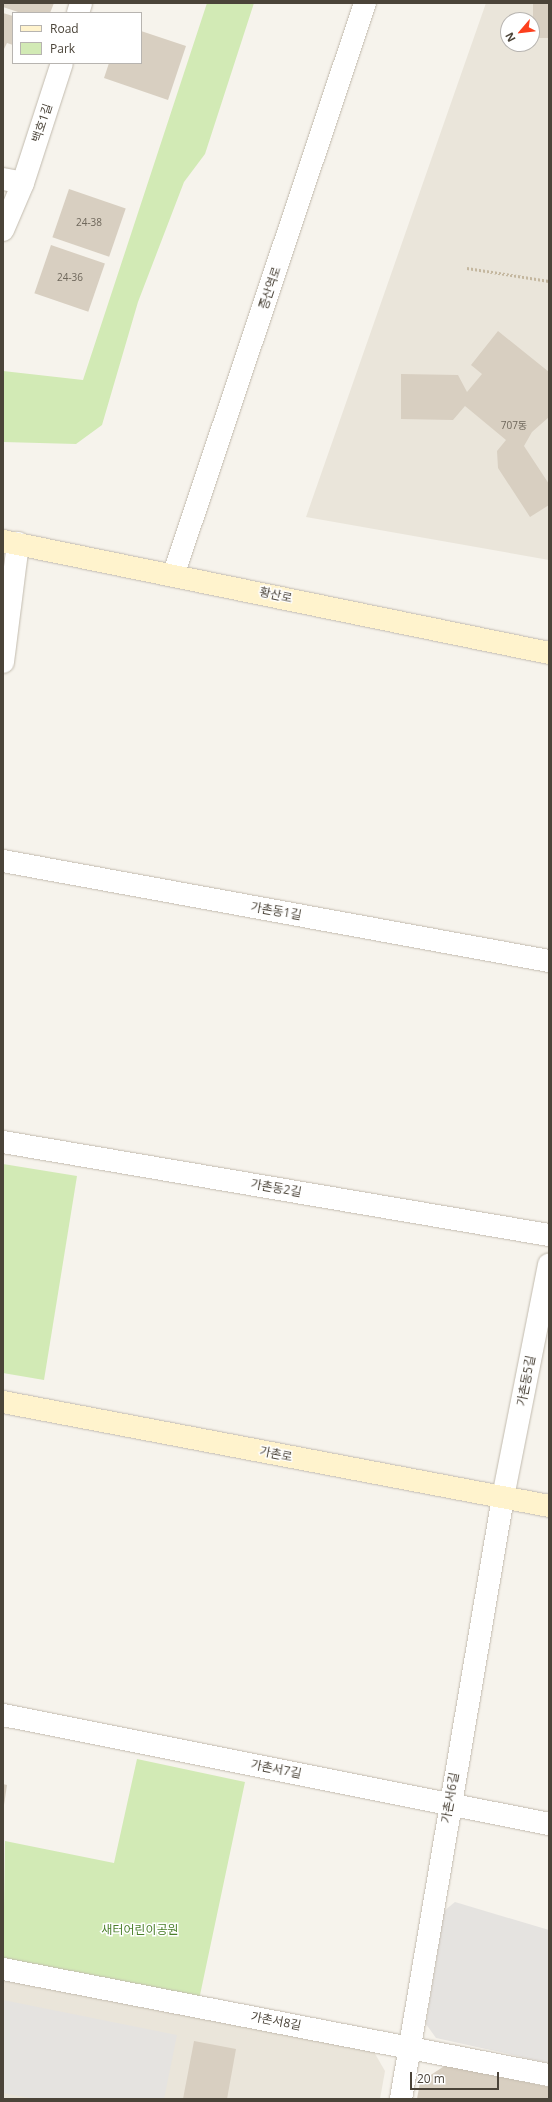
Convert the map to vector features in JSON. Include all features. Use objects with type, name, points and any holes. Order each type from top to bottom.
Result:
[{"type":"main road","name":"황산로","points":[[11,542],[174,573],[549,653]]},
{"type":"main road","name":"가촌로","points":[[3,1402],[549,1506]]},
{"type":"street","name":"증산역로","points":[[174,573],[365,3]]},
{"type":"street","name":"백호1길","points":[[3,230],[13,181],[62,64]]},
{"type":"street","points":[[3,662],[11,542]]},
{"type":"street","name":"가촌동1길","points":[[3,861],[549,961]]},
{"type":"street","name":"가촌동2길","points":[[3,1142],[549,1235]]},
{"type":"street","name":"가촌동5길","points":[[503,1497],[549,1264]]},
{"type":"street","name":"가촌서6길","points":[[400,2099],[449,1803],[503,1497]]},
{"type":"street","name":"가촌서7길","points":[[3,1715],[549,1824]]},
{"type":"street","name":"가촌서8길","points":[[3,1969],[549,2075]]},
{"type":"path","points":[[467,268],[549,281]]},
{"type":"shaded area","points":[[486,3],[549,3],[549,560],[306,517]]},
{"type":"shaded area","points":[[455,1902],[549,1930],[549,2063],[436,2038],[426,2024],[444,1911]]},
{"type":"shaded area","points":[[3,1977],[374,2052],[385,2071],[380,2099],[3,2099]]},
{"type":"shaded area","points":[[3,2000],[177,2035],[164,2099],[35,2099],[3,2093]]},
{"type":"green space","points":[[207,3],[254,3],[205,154],[184,182],[138,302],[102,425],[76,444],[3,442],[3,371],[83,380]]},
{"type":"green space","points":[[3,1164],[77,1176],[44,1380],[3,1373]]},
{"type":"green space","name":"새터어린이공원","points":[[137,1759],[245,1782],[196,2014],[3,1974],[5,1841],[114,1863]]},
{"type":"building","points":[[3,3],[54,3],[50,12],[18,12],[3,7]]},
{"type":"building","points":[[533,3],[549,3],[549,38],[540,38],[540,12],[533,12]]},
{"type":"building","points":[[3,13],[12,16],[12,45],[7,43],[3,51]]},
{"type":"building","points":[[142,31],[186,46],[168,100],[104,78],[109,64],[142,64]]},
{"type":"building","points":[[69,189],[126,209],[109,257],[52,237]]},
{"type":"building","points":[[51,245],[105,264],[88,312],[34,293]]},
{"type":"building","points":[[498,331],[549,372],[549,417],[532,432],[524,446],[549,484],[549,505],[530,517],[498,468],[497,451],[506,440],[465,406],[453,420],[401,419],[401,374],[458,375],[467,392],[482,374],[471,365]]},
{"type":"building","points":[[3,1784],[7,1785],[4,1805],[3,1805]]},
{"type":"building","points":[[194,2041],[236,2049],[227,2099],[183,2099]]},
{"type":"building","points":[[446,2065],[549,2087],[549,2099],[417,2099],[420,2082]]}]
